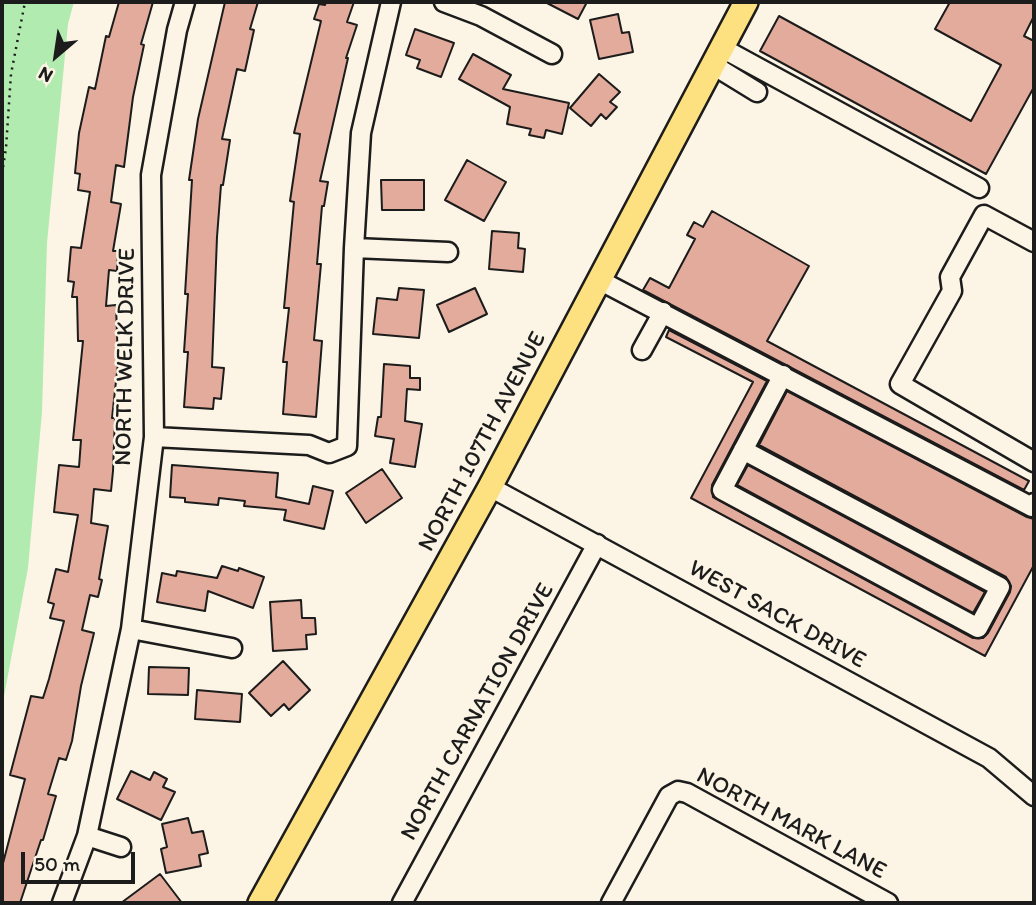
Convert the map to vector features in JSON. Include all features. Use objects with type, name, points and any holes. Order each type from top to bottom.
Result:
[{"type":"main road","name":"NORTH 107TH AVENUE","points":[[260,903],[490,486],[746,2]]},
{"type":"street","name":"NORTH WELK DRIVE","points":[[62,903],[87,836],[131,629],[154,437],[152,175],[177,30],[185,2]]},
{"type":"street","points":[[154,437],[309,445],[329,453],[347,446],[361,133],[391,2]]},
{"type":"street","points":[[444,2],[481,16],[552,54]]},
{"type":"street","points":[[718,57],[757,92]]},
{"type":"street","points":[[718,57],[979,188]]},
{"type":"street","points":[[1034,242],[984,215],[950,277],[952,291],[900,384],[1034,462]]},
{"type":"street","points":[[354,248],[448,252]]},
{"type":"street","points":[[600,280],[1032,507],[1034,503]]},
{"type":"street","points":[[642,349],[663,312]]},
{"type":"street","points":[[743,450],[1000,587],[978,628],[722,490],[743,450],[783,375]]},
{"type":"street","name":"WEST SACK DRIVE","points":[[490,486],[989,758],[1034,796]]},
{"type":"street","name":"NORTH CARNATION DRIVE","points":[[402,903],[597,544]]},
{"type":"street","points":[[131,629],[232,648]]},
{"type":"street","name":"NORTH MARK LANE","points":[[611,903],[669,796],[678,791],[687,793],[888,903]]},
{"type":"street","points":[[87,836],[121,847]]},
{"type":"path","points":[[2,174],[11,74],[24,2]]},
{"type":"green space","points":[[2,2],[74,2],[68,24],[47,243],[42,412],[28,568],[2,707]]},
{"type":"building","points":[[119,2],[153,2],[141,44],[144,45],[133,97],[124,167],[116,165],[111,202],[121,204],[113,251],[118,251],[117,271],[109,270],[106,306],[116,305],[118,363],[112,418],[115,418],[113,471],[111,491],[94,489],[91,523],[108,526],[99,579],[102,580],[98,597],[90,595],[82,630],[94,633],[81,686],[72,741],[66,760],[59,758],[48,794],[56,796],[43,840],[20,903],[2,903],[2,867],[25,779],[10,775],[31,696],[43,698],[49,679],[64,621],[50,618],[54,604],[48,602],[56,569],[68,572],[78,515],[54,512],[59,465],[79,467],[81,440],[73,440],[83,341],[78,341],[77,297],[72,297],[74,282],[68,281],[71,247],[81,248],[90,192],[78,190],[80,174],[75,173],[79,133],[89,87],[95,89],[106,36],[109,37]]},
{"type":"building","points":[[225,2],[258,2],[250,29],[254,30],[245,71],[237,69],[222,139],[230,140],[221,185],[212,367],[224,368],[221,399],[214,398],[213,409],[184,407],[188,352],[184,352],[188,294],[185,294],[192,180],[189,180],[198,119]]},
{"type":"building","points":[[326,2],[354,2],[347,22],[357,25],[346,58],[320,181],[328,182],[322,206],[317,264],[321,264],[314,340],[322,341],[316,417],[283,414],[287,362],[283,362],[289,308],[284,308],[294,202],[290,201],[300,134],[294,133],[321,21],[314,19],[319,4],[325,5]]},
{"type":"building","points":[[545,2],[587,2],[578,19]]},
{"type":"building","points":[[950,2],[1034,2],[1034,16],[1024,36],[1034,41],[1034,87],[986,174],[760,51],[779,16],[971,121],[1001,65],[935,29]]},
{"type":"building","points":[[618,14],[622,33],[629,32],[633,52],[599,59],[590,20]]},
{"type":"building","points":[[415,29],[454,43],[441,77],[417,68],[420,60],[406,55]]},
{"type":"building","points":[[473,54],[511,75],[503,89],[569,103],[562,134],[546,130],[544,138],[529,135],[531,129],[507,124],[510,107],[459,79]]},
{"type":"building","points":[[599,74],[620,92],[610,102],[617,107],[606,119],[601,114],[591,126],[570,108]]},
{"type":"building","points":[[467,160],[506,182],[484,221],[445,200]]},
{"type":"building","points":[[381,180],[424,180],[424,210],[382,210]]},
{"type":"building","points":[[712,211],[809,266],[767,341],[1029,481],[1024,490],[643,290],[650,278],[669,288],[695,239],[687,235],[694,222],[703,227]]},
{"type":"building","points":[[492,231],[519,233],[518,248],[525,249],[523,272],[489,269]]},
{"type":"building","points":[[399,288],[424,290],[419,338],[373,334],[377,298],[397,300]]},
{"type":"building","points":[[475,288],[487,314],[449,332],[437,305]]},
{"type":"building","points":[[669,330],[767,381],[712,485],[713,497],[973,638],[983,638],[988,633],[1010,592],[1011,586],[1006,577],[759,445],[787,391],[1034,519],[1034,565],[985,656],[691,498],[753,382],[666,337]]},
{"type":"building","points":[[384,364],[410,366],[410,378],[420,378],[420,390],[407,389],[405,421],[422,424],[415,467],[390,463],[394,439],[375,436],[378,417],[381,417]]},
{"type":"building","points":[[172,465],[278,473],[276,497],[309,504],[313,486],[333,491],[324,529],[284,520],[286,510],[244,506],[245,501],[219,498],[218,505],[185,502],[185,498],[170,497]]},
{"type":"building","points":[[748,465],[985,592],[973,613],[737,485]]},
{"type":"building","points":[[382,469],[402,498],[366,523],[346,493]]},
{"type":"building","points":[[222,566],[238,571],[239,568],[264,577],[253,608],[208,591],[205,611],[157,602],[162,573],[176,576],[177,571],[217,578]]},
{"type":"building","points":[[301,600],[302,618],[315,618],[316,634],[306,635],[307,649],[273,651],[270,602]]},
{"type":"building","points":[[283,661],[310,690],[289,710],[284,704],[271,716],[249,693]]},
{"type":"building","points":[[149,667],[189,668],[188,695],[148,694]]},
{"type":"building","points":[[197,690],[242,694],[240,722],[195,719]]},
{"type":"building","points":[[131,771],[150,780],[154,772],[167,779],[163,787],[175,792],[161,820],[117,799]]},
{"type":"building","points":[[188,818],[192,833],[203,831],[208,853],[199,855],[201,866],[166,873],[161,849],[167,847],[162,824]]},
{"type":"building","points":[[160,874],[182,903],[121,903]]}]
